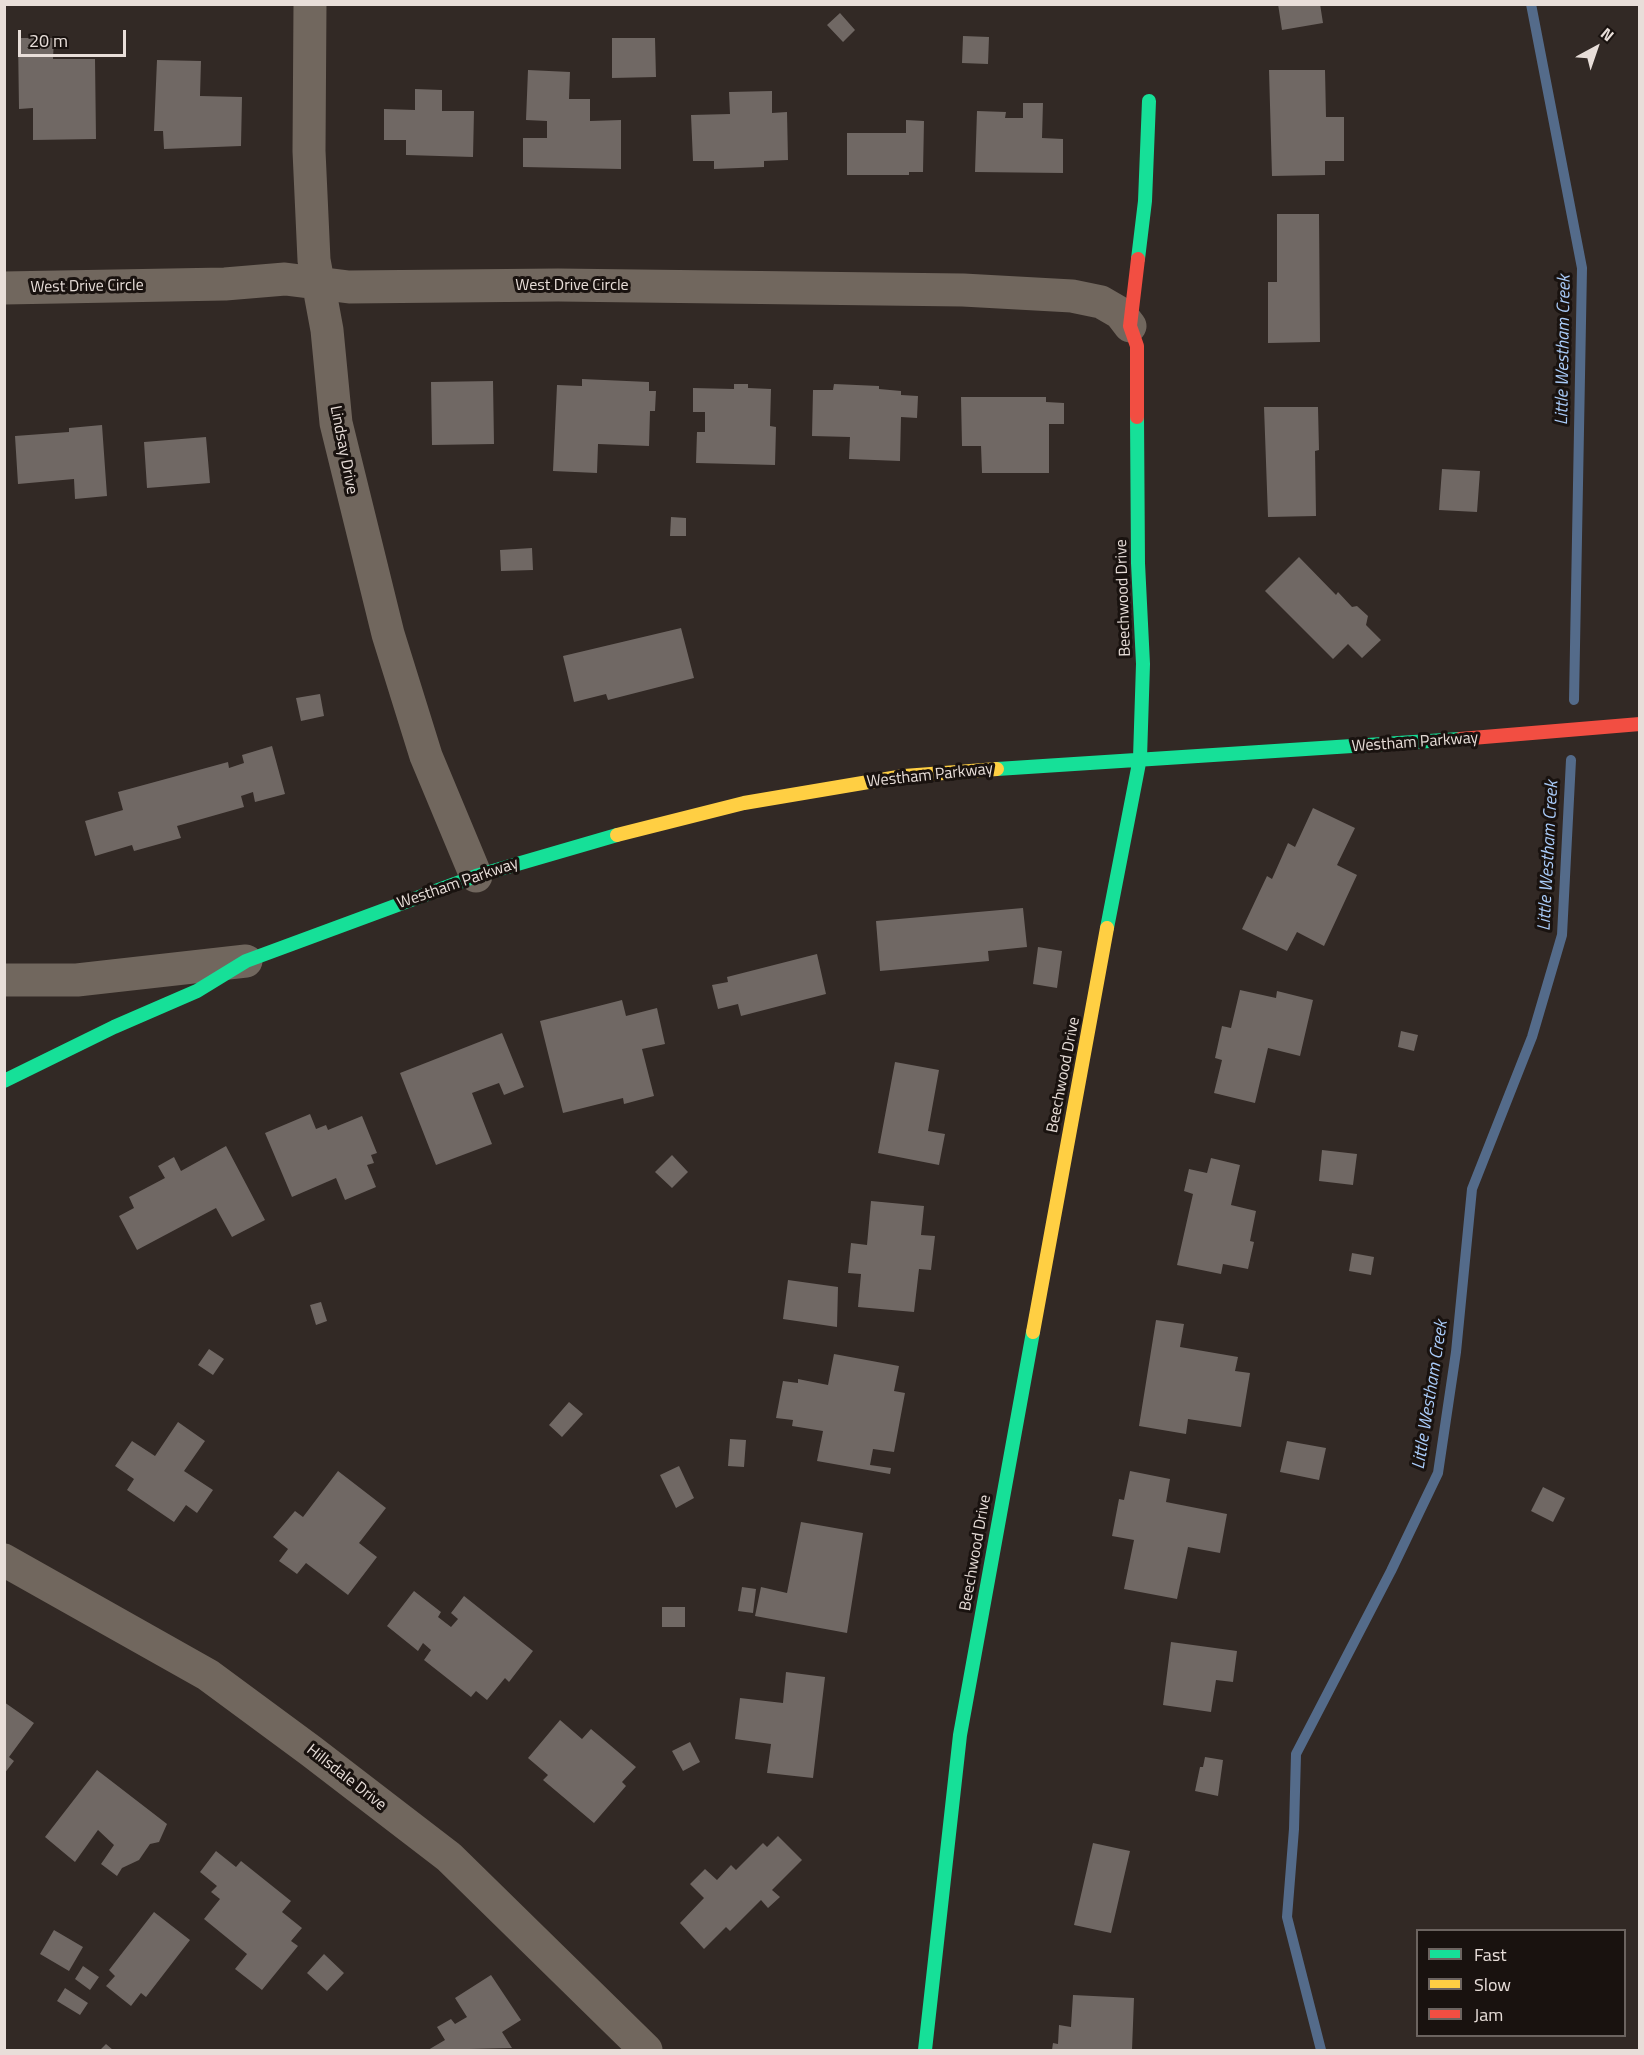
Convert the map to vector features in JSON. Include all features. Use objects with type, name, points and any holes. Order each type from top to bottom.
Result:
[{"type":"street","name":"Lindsay Drive","points":[[310,4],[309,151],[314,260],[327,330],[336,423],[388,634],[426,756],[476,876]]},
{"type":"street","name":"Beechwood Drive","points":[[925,2050],[960,1735],[1125,828],[1140,758],[1143,664],[1138,562],[1137,346],[1130,326],[1145,201],[1149,101]]},
{"type":"street","name":"West Drive Circle","points":[[4,288],[225,284],[285,279],[349,287],[558,285],[996,291],[1072,296],[1101,302],[1120,313],[1130,326]]},
{"type":"street","name":"Westham Parkway","points":[[4,1081],[114,1027],[197,991],[246,961],[476,876],[573,846],[744,803],[904,776],[1140,758],[1367,747],[1640,724]]},
{"type":"street","name":"Westham Parkway","points":[[4,980],[77,980],[246,961]]},
{"type":"street","name":"Hillsdale Drive","points":[[4,1560],[208,1675],[311,1750],[449,1857],[646,2050]]},
{"type":"building","points":[[1278,4],[1320,4],[1323,23],[1282,30]]},
{"type":"building","points":[[840,13],[855,30],[843,42],[827,25]]},
{"type":"building","points":[[963,36],[989,37],[988,64],[962,63]]},
{"type":"building","points":[[18,38],[54,38],[53,59],[95,59],[96,139],[33,140],[33,108],[19,109]]},
{"type":"building","points":[[612,38],[655,38],[656,77],[612,78]]},
{"type":"building","points":[[157,60],[201,61],[200,96],[242,97],[241,146],[164,149],[163,131],[154,131]]},
{"type":"building","points":[[528,70],[570,72],[569,99],[590,99],[590,121],[621,120],[621,169],[523,167],[523,138],[547,138],[547,121],[526,120]]},
{"type":"building","points":[[1269,70],[1325,70],[1326,117],[1344,117],[1344,161],[1325,161],[1325,175],[1272,176]]},
{"type":"building","points":[[415,89],[442,90],[442,111],[474,111],[473,157],[406,155],[406,140],[384,140],[384,109],[415,110]]},
{"type":"building","points":[[772,91],[772,113],[787,112],[788,160],[764,161],[764,167],[714,169],[714,161],[693,161],[691,115],[730,114],[729,92]]},
{"type":"building","points":[[1023,103],[1043,103],[1042,138],[1063,139],[1063,173],[975,172],[977,111],[1006,112],[1005,118],[1023,118]]},
{"type":"building","points":[[906,120],[924,121],[923,172],[909,172],[909,175],[847,175],[847,133],[906,133]]},
{"type":"building","points":[[1277,214],[1319,214],[1320,342],[1268,343],[1268,282],[1277,282]]},
{"type":"building","points":[[582,379],[649,382],[649,391],[656,391],[655,411],[650,411],[649,446],[598,444],[597,473],[553,471],[557,385],[582,386]]},
{"type":"building","points":[[493,381],[494,444],[432,445],[431,382]]},
{"type":"building","points":[[734,384],[748,384],[748,388],[771,389],[770,426],[776,427],[775,465],[696,463],[697,432],[705,432],[705,412],[693,412],[693,388],[734,389]]},
{"type":"building","points":[[834,384],[879,386],[879,389],[901,391],[901,395],[918,396],[917,418],[901,417],[900,461],[849,459],[850,437],[812,436],[813,390],[833,390]]},
{"type":"building","points":[[961,397],[1046,397],[1046,402],[1064,403],[1064,424],[1049,424],[1049,473],[982,473],[981,446],[962,446]]},
{"type":"building","points":[[1264,407],[1318,407],[1319,450],[1315,451],[1316,516],[1268,517]]},
{"type":"building","points":[[102,425],[107,496],[75,499],[74,479],[18,484],[15,436],[69,432],[69,428]]},
{"type":"building","points":[[206,437],[210,483],[147,488],[144,442]]},
{"type":"building","points":[[1442,469],[1480,471],[1477,512],[1439,510]]},
{"type":"building","points":[[671,517],[686,518],[686,536],[670,536]]},
{"type":"building","points":[[532,548],[533,570],[501,571],[500,550]]},
{"type":"building","points":[[1299,557],[1336,595],[1338,592],[1352,607],[1357,606],[1368,616],[1366,625],[1381,640],[1362,658],[1348,644],[1333,659],[1265,591]]},
{"type":"building","points":[[681,628],[694,678],[608,700],[606,694],[574,702],[563,656]]},
{"type":"building","points":[[320,694],[324,716],[301,721],[296,698]]},
{"type":"building","points":[[272,746],[285,794],[255,802],[253,792],[241,796],[244,807],[177,826],[181,838],[134,851],[132,845],[95,856],[85,821],[123,810],[118,792],[228,762],[229,768],[244,763],[242,755]]},
{"type":"building","points":[[1313,808],[1355,828],[1337,865],[1357,875],[1324,946],[1297,932],[1287,951],[1242,929],[1267,876],[1272,879],[1288,843],[1295,847]]},
{"type":"building","points":[[1023,908],[1027,947],[988,951],[989,961],[880,971],[876,921]]},
{"type":"building","points":[[1038,947],[1062,951],[1057,988],[1033,984]]},
{"type":"building","points":[[817,954],[826,994],[741,1016],[738,1004],[718,1009],[712,985],[728,982],[727,977]]},
{"type":"building","points":[[1240,990],[1276,998],[1277,991],[1313,1000],[1300,1056],[1268,1048],[1255,1103],[1214,1093],[1222,1060],[1215,1058],[1222,1026],[1231,1028]]},
{"type":"building","points":[[622,1000],[626,1016],[657,1008],[665,1044],[642,1049],[654,1096],[624,1104],[623,1098],[563,1113],[540,1021]]},
{"type":"building","points":[[1401,1031],[1418,1035],[1414,1051],[1398,1047]]},
{"type":"building","points":[[502,1033],[524,1087],[504,1095],[499,1083],[472,1093],[492,1144],[436,1165],[400,1073]]},
{"type":"building","points":[[895,1062],[939,1070],[928,1131],[945,1134],[939,1165],[878,1153]]},
{"type":"building","points":[[310,1114],[316,1129],[326,1125],[328,1130],[362,1116],[377,1153],[371,1155],[374,1163],[367,1165],[376,1187],[345,1200],[336,1178],[292,1197],[265,1133]]},
{"type":"building","points":[[226,1146],[265,1220],[232,1237],[216,1208],[137,1250],[119,1216],[134,1208],[129,1197],[165,1178],[158,1166],[174,1157],[181,1171]]},
{"type":"building","points":[[1322,1150],[1357,1154],[1353,1185],[1319,1181]]},
{"type":"building","points":[[672,1155],[688,1172],[672,1188],[655,1172]]},
{"type":"building","points":[[1211,1158],[1240,1165],[1231,1205],[1256,1211],[1250,1241],[1254,1242],[1248,1269],[1223,1264],[1221,1274],[1177,1265],[1193,1194],[1184,1191],[1189,1169],[1207,1173]]},
{"type":"building","points":[[871,1201],[924,1206],[921,1235],[935,1236],[931,1270],[919,1269],[914,1312],[858,1307],[861,1274],[848,1273],[851,1243],[867,1245]]},
{"type":"building","points":[[1352,1253],[1374,1257],[1371,1275],[1349,1271]]},
{"type":"building","points":[[788,1280],[838,1287],[837,1327],[783,1319]]},
{"type":"building","points":[[321,1302],[327,1321],[316,1325],[310,1305]]},
{"type":"building","points":[[1156,1320],[1184,1324],[1180,1347],[1238,1357],[1235,1371],[1250,1373],[1241,1427],[1188,1419],[1186,1434],[1139,1426]]},
{"type":"building","points":[[209,1349],[224,1359],[213,1375],[198,1365]]},
{"type":"building","points":[[834,1354],[899,1366],[894,1391],[905,1393],[894,1452],[873,1449],[870,1465],[891,1468],[890,1474],[817,1461],[823,1431],[792,1426],[793,1420],[776,1418],[783,1381],[798,1383],[798,1379],[828,1385]]},
{"type":"building","points":[[569,1402],[583,1414],[562,1437],[549,1425]]},
{"type":"building","points":[[178,1422],[205,1441],[184,1471],[213,1490],[197,1513],[186,1505],[174,1522],[127,1490],[134,1479],[115,1466],[132,1441],[155,1456]]},
{"type":"building","points":[[730,1439],[746,1440],[744,1467],[728,1466]]},
{"type":"building","points":[[1287,1441],[1326,1448],[1319,1480],[1280,1472]]},
{"type":"building","points":[[679,1466],[694,1498],[676,1508],[660,1475]]},
{"type":"building","points":[[338,1471],[386,1508],[359,1543],[377,1557],[348,1595],[306,1563],[297,1574],[279,1561],[288,1549],[273,1537],[295,1511],[303,1517]]},
{"type":"building","points":[[1130,1471],[1170,1479],[1166,1502],[1227,1514],[1220,1553],[1188,1547],[1177,1599],[1124,1589],[1134,1540],[1112,1536],[1119,1499],[1124,1500]]},
{"type":"building","points":[[1543,1487],[1565,1498],[1553,1522],[1531,1511]]},
{"type":"building","points":[[801,1522],[863,1533],[847,1633],[755,1616],[761,1587],[787,1593]]},
{"type":"building","points":[[742,1587],[756,1589],[753,1613],[738,1611]]},
{"type":"building","points":[[414,1591],[441,1612],[438,1617],[451,1627],[458,1619],[451,1613],[464,1596],[533,1651],[509,1682],[505,1678],[487,1700],[476,1691],[471,1697],[424,1660],[431,1650],[423,1643],[418,1651],[387,1626]]},
{"type":"building","points":[[662,1607],[685,1607],[685,1627],[662,1627]]},
{"type":"building","points":[[1171,1642],[1237,1651],[1233,1682],[1216,1680],[1211,1712],[1163,1705]]},
{"type":"building","points":[[786,1672],[825,1677],[813,1778],[767,1773],[771,1744],[735,1739],[740,1698],[783,1703]]},
{"type":"building","points":[[4,1702],[34,1723],[9,1757],[14,1761],[4,1774]]},
{"type":"building","points":[[560,1720],[582,1739],[591,1729],[636,1767],[622,1782],[626,1786],[594,1823],[543,1780],[548,1775],[528,1758]]},
{"type":"building","points":[[690,1742],[700,1762],[683,1771],[672,1751]]},
{"type":"building","points":[[1205,1757],[1223,1760],[1218,1796],[1195,1791],[1200,1767],[1203,1767]]},
{"type":"building","points":[[97,1770],[167,1824],[159,1842],[150,1844],[139,1860],[122,1868],[117,1876],[101,1864],[114,1845],[98,1830],[75,1862],[45,1837]]},
{"type":"building","points":[[778,1836],[802,1860],[772,1890],[780,1897],[768,1908],[761,1900],[730,1931],[726,1927],[704,1949],[680,1923],[704,1898],[690,1884],[705,1869],[717,1880],[731,1865],[736,1870],[763,1843],[767,1847]]},
{"type":"building","points":[[1093,1843],[1130,1851],[1111,1933],[1074,1925]]},
{"type":"building","points":[[216,1851],[236,1867],[241,1861],[291,1901],[282,1912],[302,1928],[291,1941],[298,1946],[262,1990],[235,1969],[247,1954],[204,1919],[220,1899],[211,1892],[217,1886],[200,1872]]},
{"type":"building","points":[[154,1912],[190,1940],[146,1997],[141,1993],[131,2006],[106,1986],[115,1976],[109,1970]]},
{"type":"building","points":[[54,1930],[83,1947],[69,1971],[40,1954]]},
{"type":"building","points":[[324,1954],[344,1973],[327,1991],[307,1973]]},
{"type":"building","points":[[83,1966],[99,1977],[90,1990],[75,1979]]},
{"type":"building","points":[[491,1975],[521,2020],[502,2032],[512,2048],[428,2050],[445,2040],[437,2027],[451,2019],[455,2024],[467,2017],[455,1998]]},
{"type":"building","points":[[65,1988],[88,2003],[80,2015],[57,2001]]},
{"type":"building","points":[[1073,1995],[1134,1998],[1132,2050],[1052,2050],[1053,2043],[1058,2044],[1059,2025],[1071,2027]]},
{"type":"building","points":[[106,2044],[113,2050],[100,2050]]},
{"type":"waterway","name":"Little Westham Creek","points":[[1531,4],[1582,268],[1574,700]]},
{"type":"waterway","name":"Little Westham Creek","points":[[1321,2050],[1287,1917],[1294,1829],[1296,1754],[1391,1571],[1438,1473],[1456,1352],[1472,1189],[1532,1037],[1562,935],[1571,760]]},
{"type":"traffic: fast","points":[[1138,259],[1145,201],[1149,101]]},
{"type":"traffic: fast","points":[[1107,928],[1140,758],[1143,664],[1138,563],[1137,417]]},
{"type":"traffic: fast","points":[[997,769],[1460,739]]},
{"type":"traffic: fast","points":[[4,1081],[114,1027],[197,991],[246,961],[476,876],[617,835]]},
{"type":"traffic: fast","points":[[925,2050],[960,1735],[1033,1332]]},
{"type":"traffic: slow","points":[[617,835],[744,803],[904,776],[997,769]]},
{"type":"traffic: slow","points":[[1033,1332],[1107,928]]},
{"type":"traffic: jam","points":[[1137,417],[1137,346],[1130,326],[1138,259]]},
{"type":"traffic: jam","points":[[1460,739],[1640,724]]}]
